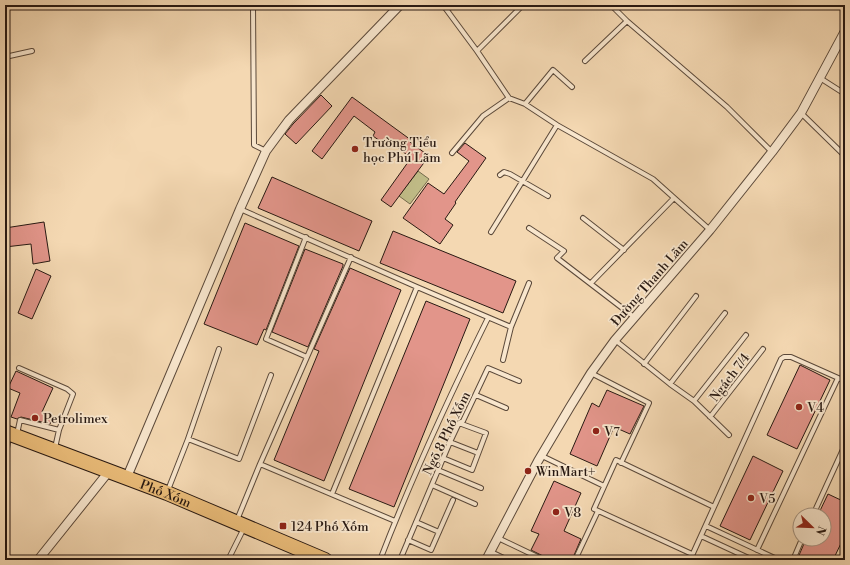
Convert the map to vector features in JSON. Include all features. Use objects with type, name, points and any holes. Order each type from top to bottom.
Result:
[{"type":"highway","name":"Phố Xốm","points":[[10,434],[128,477],[325,560]]},
{"type":"street","points":[[128,477],[240,208],[268,152],[289,120],[400,5]]},
{"type":"street","name":"Đường Thanh Lãm","points":[[486,560],[541,456],[591,373],[634,317],[710,230],[801,113],[845,31]]},
{"type":"street","points":[[38,560],[110,470]]},
{"type":"lane","points":[[252,5],[254,145],[268,152]]},
{"type":"lane","points":[[443,5],[509,98],[525,104],[557,125],[653,179],[710,230]]},
{"type":"lane","points":[[447,10],[453,5]]},
{"type":"lane","points":[[476,51],[522,5]]},
{"type":"lane","points":[[612,5],[627,21],[727,107],[772,152]]},
{"type":"lane","points":[[585,61],[627,21]]},
{"type":"lane","points":[[5,57],[32,51]]},
{"type":"lane","points":[[525,104],[553,70],[572,87]]},
{"type":"lane","points":[[820,78],[845,94]]},
{"type":"lane","points":[[452,153],[483,116],[509,98]]},
{"type":"lane","points":[[801,113],[845,156]]},
{"type":"lane","points":[[491,232],[557,125]]},
{"type":"lane","points":[[500,175],[504,172],[548,196]]},
{"type":"lane","points":[[591,283],[674,198]]},
{"type":"lane","points":[[240,208],[511,327]]},
{"type":"lane","points":[[583,218],[624,250]]},
{"type":"lane","points":[[529,228],[564,251],[557,258],[634,317]]},
{"type":"lane","points":[[306,237],[266,339],[307,357]]},
{"type":"lane","points":[[228,560],[260,464],[351,257]]},
{"type":"lane","points":[[503,360],[511,327],[529,283]]},
{"type":"lane","points":[[332,494],[417,287]]},
{"type":"lane","points":[[644,364],[696,296]]},
{"type":"lane","points":[[670,384],[725,313]]},
{"type":"lane","points":[[380,560],[395,521],[443,410],[488,318]]},
{"type":"lane","points":[[694,402],[746,335]]},
{"type":"lane","points":[[615,340],[694,402],[729,435]]},
{"type":"lane","points":[[167,493],[188,439],[219,349]]},
{"type":"lane","name":"Ngách 7/4","points":[[710,417],[763,349]]},
{"type":"lane","points":[[690,560],[781,359],[784,357],[791,357],[845,382]]},
{"type":"lane","points":[[19,368],[59,385],[74,394],[59,430],[55,450]]},
{"type":"lane","name":"Ngõ 8 Phố Xốm","points":[[400,560],[450,442],[459,423],[464,421],[488,368],[519,381]]},
{"type":"lane","points":[[591,373],[649,403],[621,463]]},
{"type":"lane","points":[[188,439],[239,458],[271,375]]},
{"type":"lane","points":[[757,550],[838,378]]},
{"type":"lane","points":[[476,395],[506,408]]},
{"type":"lane","points":[[5,460],[10,434],[20,420],[59,430]]},
{"type":"lane","points":[[443,458],[472,470],[486,433],[459,423]]},
{"type":"lane","points":[[450,442],[478,453]]},
{"type":"lane","points":[[817,507],[845,445]]},
{"type":"lane","points":[[541,456],[604,486]]},
{"type":"lane","points":[[692,554],[594,509],[616,460],[714,507]]},
{"type":"lane","points":[[260,464],[395,521]]},
{"type":"lane","points":[[438,470],[481,488]]},
{"type":"lane","points":[[432,485],[475,504]]},
{"type":"lane","points":[[408,540],[431,550],[453,500]]},
{"type":"lane","points":[[574,560],[598,511]]},
{"type":"lane","points":[[416,522],[439,532]]},
{"type":"lane","points":[[706,526],[779,560]]},
{"type":"lane","points":[[701,536],[753,560]]},
{"type":"lane","points":[[498,538],[544,560]]},
{"type":"lane","points":[[793,560],[799,547]]},
{"type":"lane","points":[[491,552],[508,560]]},
{"type":"shaded area","points":[[418,171],[429,179],[410,204],[399,196]]},
{"type":"building","points":[[321,95],[332,106],[296,144],[285,134]]},
{"type":"building","points":[[352,97],[411,140],[410,142],[429,156],[391,207],[381,200],[411,158],[393,144],[390,148],[373,136],[375,132],[354,116],[322,159],[312,151]]},
{"type":"building","points":[[465,143],[486,158],[445,219],[453,225],[440,244],[403,218],[428,183],[444,194],[469,161],[457,152]]},
{"type":"building","points":[[272,177],[372,221],[359,251],[258,208]]},
{"type":"building","points":[[44,222],[50,261],[33,264],[31,244],[5,247],[5,228]]},
{"type":"building","points":[[245,223],[299,246],[266,330],[264,329],[257,345],[204,324]]},
{"type":"building","points":[[393,231],[516,281],[503,313],[380,263]]},
{"type":"building","points":[[305,249],[343,264],[308,347],[272,332]]},
{"type":"building","points":[[350,268],[401,290],[324,481],[274,460],[319,351],[314,349]]},
{"type":"building","points":[[36,269],[51,276],[32,319],[18,313]]},
{"type":"building","points":[[426,301],[470,319],[394,507],[349,489]]},
{"type":"building","name":"V4","points":[[800,365],[830,380],[797,449],[767,435]]},
{"type":"building","points":[[16,371],[53,388],[42,412],[53,416],[50,424],[21,417],[17,419],[11,417],[20,393],[8,388]]},
{"type":"building","name":"V7","points":[[607,390],[644,406],[630,434],[614,427],[597,466],[570,454],[592,403],[599,407]]},
{"type":"building","name":"V5","points":[[753,456],[783,471],[750,540],[720,526]]},
{"type":"building","name":"V8","points":[[554,481],[581,493],[564,531],[581,539],[572,560],[551,560],[531,550],[539,534],[531,531]]},
{"type":"building","points":[[828,494],[845,502],[845,535],[833,560],[797,560],[803,547],[832,547],[832,507],[822,507]]},
{"type":"place","name":"Trường Tiểu học Phú Lãm","points":[[355,149]]},
{"type":"place","name":"V4","points":[[799,407]]},
{"type":"place","name":"Petrolimex","points":[[35,418]]},
{"type":"place","name":"V7","points":[[596,431]]},
{"type":"place","name":"WinMart+","points":[[528,471]]},
{"type":"place","name":"V5","points":[[751,498]]},
{"type":"place","name":"V8","points":[[556,512]]},
{"type":"place","name":"124 Phố Xốm","points":[[283,526]]}]
